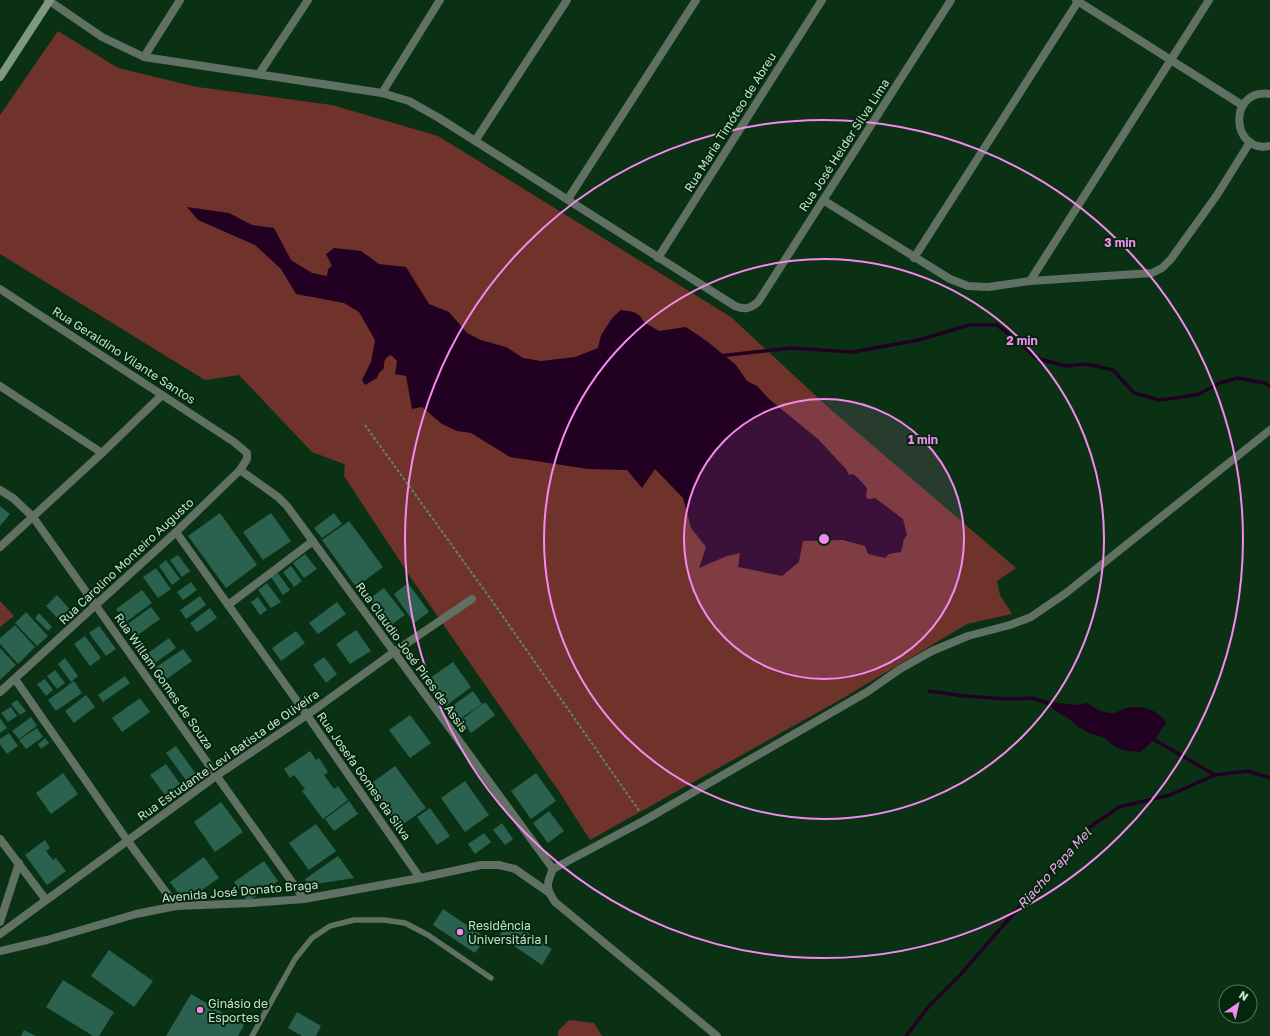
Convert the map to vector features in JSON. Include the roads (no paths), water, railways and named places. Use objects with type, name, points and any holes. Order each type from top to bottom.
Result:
[{"type":"street","points":[[0,77],[49,0],[102,37],[144,58],[382,93],[410,101],[568,199],[658,258]]},
{"type":"street","points":[[144,58],[180,0]]},
{"type":"street","points":[[259,74],[308,0]]},
{"type":"street","points":[[382,93],[440,0]]},
{"type":"street","points":[[475,141],[567,0]]},
{"type":"street","points":[[568,199],[696,0]]},
{"type":"street","name":"Rua Maria Timóteo de Abreu","points":[[658,258],[822,0]]},
{"type":"street","name":"Rua José Helder Silva Lima","points":[[658,258],[735,306],[743,309],[750,308],[758,302],[951,0]]},
{"type":"street","points":[[914,258],[1077,0],[1170,61],[1242,105]]},
{"type":"street","points":[[1030,282],[1209,0]]},
{"type":"street","points":[[1270,94],[1256,94],[1248,99],[1242,105],[1238,121],[1240,129],[1250,142],[1258,146],[1270,146]]},
{"type":"street","points":[[823,200],[914,258],[950,279],[968,286],[988,287],[1030,282],[1152,273],[1162,268],[1171,259],[1213,201],[1250,142]]},
{"type":"street","name":"Rua Geraldino Vilante Santos","points":[[0,289],[234,442]]},
{"type":"street","points":[[0,386],[102,453]]},
{"type":"street","points":[[0,547],[102,453],[162,395]]},
{"type":"street","points":[[548,892],[548,880],[553,869],[645,820],[867,692],[900,669],[932,651],[968,636],[1010,625],[1031,617],[1066,593],[1270,430]]},
{"type":"street","name":"Rua Carolino Monteiro Augusto","points":[[0,692],[176,532],[240,470],[247,459],[246,453],[234,442]]},
{"type":"street","name":"Rua Claudio José Pires de Assis","points":[[240,470],[278,497],[287,506],[553,869]]},
{"type":"street","name":"Rua Willam Gomes de Souza","points":[[0,490],[13,498],[33,517],[304,898]]},
{"type":"street","name":"Rua Josefa Gomes da Silva","points":[[176,532],[307,715],[420,878]]},
{"type":"street","points":[[228,605],[313,540]]},
{"type":"street","name":"Rua Estudante Levi Batista de Oliveira","points":[[0,934],[216,776],[307,715],[394,652],[472,599]]},
{"type":"street","points":[[15,679],[127,840],[176,906]]},
{"type":"street","points":[[0,839],[46,900]]},
{"type":"street","points":[[0,922],[19,863]]},
{"type":"street","name":"Avenida José Donato Braga","points":[[0,951],[46,940],[136,914],[176,906],[252,903],[304,898],[420,878],[481,865],[499,865],[515,869],[548,892],[555,902],[717,1036]]},
{"type":"lane","points":[[252,1036],[295,959],[312,938],[330,926],[354,920],[384,920],[405,923],[428,935],[491,978]]},
{"type":"waterway","points":[[719,356],[791,348],[852,352],[919,340],[969,325],[997,325],[1036,358],[1066,366],[1087,364],[1113,370],[1134,393],[1159,400],[1199,394],[1220,383],[1237,378],[1265,383],[1270,386]]},
{"type":"waterway","points":[[929,691],[964,696],[1007,699],[1032,698],[1054,705]]},
{"type":"waterway","points":[[1151,738],[1215,775]]},
{"type":"waterway","name":"Riacho Papa Mel","points":[[906,1036],[929,1006],[961,974],[1086,830],[1119,807],[1170,795],[1215,775],[1248,771],[1270,778]]},
{"type":"place","name":"Residência Universitária I","points":[[460,932]]},
{"type":"place","name":"Ginásio de Esportes","points":[[200,1010]]}]
